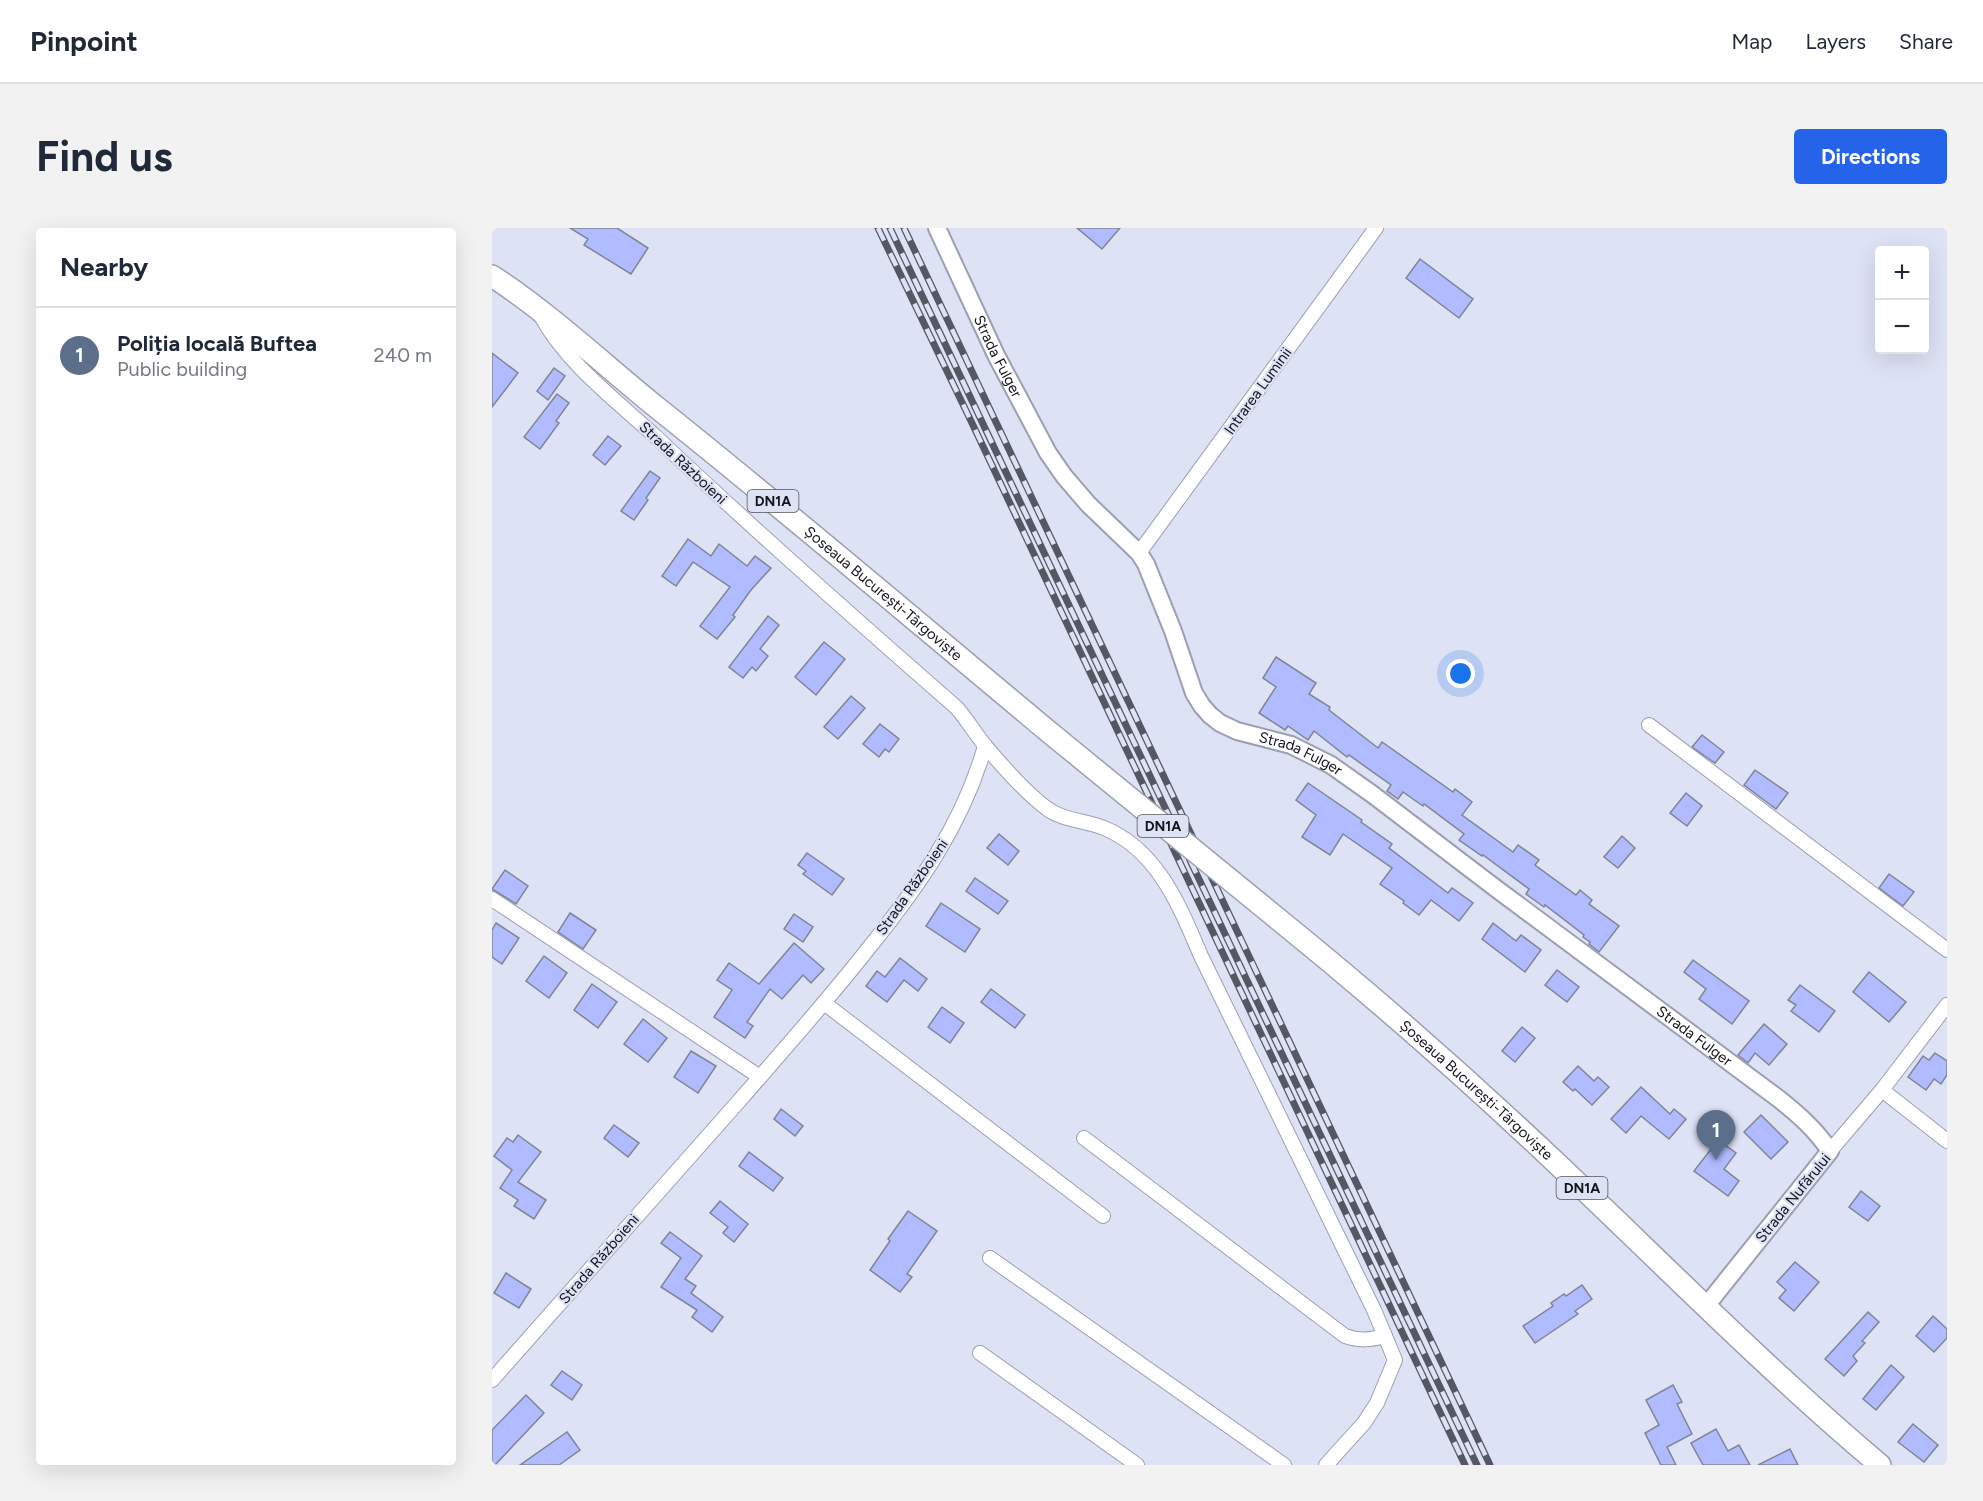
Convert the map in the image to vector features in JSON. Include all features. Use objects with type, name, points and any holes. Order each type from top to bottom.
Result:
[{"type":"main road","name":"Șoseaua București-Târgoviște","points":[[492,276],[536,307],[599,361],[765,494],[1048,732],[1358,985],[1532,1141],[1780,1378],[1880,1465]]},
{"type":"street","name":"Strada Fulger","points":[[937,228],[996,355],[1043,445],[1064,476],[1088,504],[1139,553],[1152,575],[1194,693],[1210,716],[1237,731],[1291,745],[1331,765],[1779,1099],[1807,1122],[1830,1151]]},
{"type":"street","name":"Intrarea Luminii","points":[[1139,553],[1376,228]]},
{"type":"street","name":"Strada Războieni","points":[[492,1380],[760,1077],[878,937],[931,866],[964,805],[986,746],[957,708],[788,561],[591,377],[553,338],[536,307]]},
{"type":"street","points":[[1649,725],[1947,950]]},
{"type":"street","points":[[986,746],[1046,808],[1066,819],[1104,828],[1122,837],[1135,846],[1163,879],[1179,904],[1374,1310],[1395,1360],[1377,1403],[1364,1423],[1326,1465]]},
{"type":"street","points":[[492,899],[760,1077]]},
{"type":"street","points":[[824,1003],[1103,1216]]},
{"type":"street","name":"Strada Nufărului","points":[[1706,1306],[1882,1090],[1947,1005]]},
{"type":"street","points":[[1882,1090],[1947,1141]]},
{"type":"street","points":[[1084,1138],[1345,1336],[1357,1341],[1385,1336]]},
{"type":"street","points":[[990,1258],[1284,1465]]},
{"type":"street","points":[[980,1353],[1137,1465]]},
{"type":"building","points":[[570,228],[617,228],[648,248],[631,274],[584,245],[588,239]]},
{"type":"building","points":[[1077,228],[1120,228],[1102,249]]},
{"type":"building","points":[[1420,259],[1473,299],[1459,318],[1406,278]]},
{"type":"building","points":[[492,353],[518,373],[492,407]]},
{"type":"building","points":[[554,368],[565,376],[548,400],[537,391]]},
{"type":"building","points":[[557,394],[569,403],[556,421],[559,423],[540,449],[524,437]]},
{"type":"building","points":[[608,436],[621,446],[605,465],[593,455]]},
{"type":"building","points":[[650,471],[660,478],[634,520],[621,511]]},
{"type":"building","points":[[688,539],[711,556],[719,544],[747,566],[755,556],[771,568],[751,590],[733,615],[735,617],[717,639],[700,626],[730,587],[693,562],[676,586],[662,576]]},
{"type":"building","points":[[768,616],[779,625],[760,649],[768,656],[756,671],[752,667],[743,678],[729,667]]},
{"type":"building","points":[[824,642],[845,659],[816,695],[795,677]]},
{"type":"building","points":[[1276,657],[1316,683],[1309,694],[1330,707],[1329,710],[1378,748],[1382,742],[1453,792],[1455,789],[1472,802],[1462,815],[1513,852],[1518,845],[1539,860],[1535,865],[1576,895],[1580,890],[1592,900],[1589,904],[1619,926],[1599,952],[1589,944],[1590,942],[1583,937],[1584,935],[1545,905],[1544,907],[1526,894],[1529,889],[1459,840],[1464,834],[1424,804],[1423,806],[1403,792],[1398,799],[1387,791],[1391,785],[1349,755],[1347,757],[1314,731],[1308,740],[1288,726],[1285,730],[1259,713],[1276,687],[1263,678]]},
{"type":"building","points":[[851,696],[865,708],[838,739],[824,727]]},
{"type":"building","points":[[880,724],[899,739],[889,752],[885,749],[879,757],[863,744]]},
{"type":"building","points":[[1702,735],[1724,752],[1715,763],[1692,747]]},
{"type":"building","points":[[1755,770],[1788,793],[1776,809],[1744,785]]},
{"type":"building","points":[[1308,783],[1362,820],[1361,822],[1392,844],[1389,848],[1448,893],[1452,888],[1473,903],[1459,921],[1431,900],[1419,915],[1403,903],[1404,901],[1380,884],[1392,868],[1343,834],[1330,855],[1302,837],[1316,815],[1296,800]]},
{"type":"building","points":[[1686,793],[1702,806],[1687,826],[1670,813]]},
{"type":"building","points":[[999,834],[1019,851],[1008,865],[987,848]]},
{"type":"building","points":[[1622,836],[1635,848],[1618,868],[1604,857]]},
{"type":"building","points":[[807,853],[844,879],[832,895],[803,874],[806,871],[798,865]]},
{"type":"building","points":[[505,870],[528,886],[516,904],[492,889]]},
{"type":"building","points":[[1889,874],[1914,892],[1903,906],[1879,888]]},
{"type":"building","points":[[975,878],[1008,901],[998,914],[966,891]]},
{"type":"building","points":[[941,903],[980,929],[965,952],[926,926]]},
{"type":"building","points":[[570,913],[596,930],[583,949],[558,932]]},
{"type":"building","points":[[794,914],[813,927],[803,942],[784,929]]},
{"type":"building","points":[[496,923],[519,938],[502,964],[492,957],[492,930]]},
{"type":"building","points":[[1493,923],[1516,941],[1521,935],[1541,950],[1525,972],[1482,939]]},
{"type":"building","points":[[794,943],[824,969],[811,983],[803,975],[782,999],[770,989],[747,1022],[753,1026],[745,1038],[714,1017],[732,990],[717,980],[729,963],[759,984]]},
{"type":"building","points":[[544,956],[567,973],[549,998],[526,981]]},
{"type":"building","points":[[900,958],[927,979],[918,991],[904,980],[887,1002],[866,986],[877,971],[885,977]]},
{"type":"building","points":[[1693,960],[1749,1001],[1732,1024],[1699,999],[1706,989],[1684,972]]},
{"type":"building","points":[[1557,970],[1579,987],[1567,1002],[1545,985]]},
{"type":"building","points":[[1869,972],[1906,1002],[1889,1022],[1853,992]]},
{"type":"building","points":[[592,984],[617,1002],[598,1028],[574,1010]]},
{"type":"building","points":[[1800,985],[1835,1011],[1819,1032],[1791,1011],[1796,1005],[1788,1000]]},
{"type":"building","points":[[991,989],[1025,1015],[1015,1028],[981,1002]]},
{"type":"building","points":[[942,1007],[964,1023],[950,1043],[928,1027]]},
{"type":"building","points":[[643,1019],[667,1038],[648,1062],[624,1044]]},
{"type":"building","points":[[1764,1024],[1787,1044],[1769,1065],[1755,1053],[1748,1063],[1738,1055]]},
{"type":"building","points":[[1522,1027],[1535,1038],[1515,1062],[1502,1051]]},
{"type":"building","points":[[691,1051],[716,1066],[698,1093],[674,1077]]},
{"type":"building","points":[[1935,1053],[1947,1061],[1947,1075],[1941,1084],[1934,1079],[1926,1090],[1908,1077],[1923,1056],[1929,1060]]},
{"type":"building","points":[[1578,1066],[1594,1081],[1598,1077],[1609,1087],[1592,1105],[1575,1089],[1573,1091],[1563,1082]]},
{"type":"building","points":[[1641,1087],[1670,1114],[1674,1109],[1686,1119],[1669,1139],[1641,1116],[1626,1133],[1611,1119]]},
{"type":"building","points":[[781,1109],[803,1126],[795,1136],[774,1119]]},
{"type":"building","points":[[1761,1115],[1788,1142],[1771,1159],[1744,1132]]},
{"type":"building","points":[[614,1125],[639,1143],[628,1157],[604,1138]]},
{"type":"building","points":[[518,1135],[541,1152],[518,1182],[546,1200],[534,1219],[514,1206],[518,1200],[500,1188],[512,1170],[494,1156],[507,1138],[513,1142]]},
{"type":"building","points":[[1718,1140],[1736,1153],[1724,1169],[1739,1181],[1728,1196],[1694,1171]]},
{"type":"building","points":[[749,1152],[783,1178],[773,1191],[739,1166]]},
{"type":"building","points":[[1861,1191],[1880,1206],[1868,1221],[1849,1207]]},
{"type":"building","points":[[720,1201],[748,1224],[734,1242],[723,1233],[728,1227],[710,1213]]},
{"type":"building","points":[[908,1211],[937,1231],[907,1274],[912,1277],[900,1292],[870,1270]]},
{"type":"building","points":[[670,1232],[702,1256],[685,1279],[696,1286],[691,1293],[723,1317],[712,1332],[692,1317],[697,1310],[661,1287],[681,1258],[661,1243]]},
{"type":"building","points":[[1795,1262],[1819,1282],[1794,1311],[1779,1298],[1786,1290],[1777,1282]]},
{"type":"building","points":[[506,1273],[531,1289],[519,1308],[494,1293]]},
{"type":"building","points":[[1582,1285],[1592,1299],[1575,1311],[1578,1314],[1535,1343],[1523,1326],[1553,1306],[1551,1303]]},
{"type":"building","points":[[1868,1312],[1879,1322],[1862,1341],[1865,1343],[1853,1356],[1857,1361],[1844,1376],[1825,1359]]},
{"type":"building","points":[[1933,1316],[1947,1329],[1947,1338],[1934,1352],[1916,1336]]},
{"type":"building","points":[[1891,1365],[1904,1377],[1876,1410],[1863,1399]]},
{"type":"building","points":[[562,1371],[582,1385],[572,1400],[551,1385]]},
{"type":"building","points":[[1673,1385],[1682,1402],[1677,1404],[1692,1434],[1667,1447],[1676,1465],[1661,1465],[1645,1433],[1659,1425],[1646,1400]]},
{"type":"building","points":[[526,1395],[544,1413],[495,1465],[492,1465],[492,1430]]},
{"type":"building","points":[[1913,1424],[1938,1445],[1924,1462],[1898,1442]]},
{"type":"building","points":[[1716,1429],[1728,1451],[1739,1445],[1750,1465],[1703,1465],[1691,1443]]},
{"type":"building","points":[[567,1432],[580,1450],[559,1465],[520,1465]]},
{"type":"building","points":[[1790,1449],[1798,1465],[1758,1465]]},
{"type":"railway","points":[[878,228],[1465,1465]]},
{"type":"railway","points":[[890,228],[1477,1465]]},
{"type":"railway","points":[[904,228],[1490,1465]]},
{"type":"place","name":"Poliția locală Buftea","points":[[1716,1160]]}]
